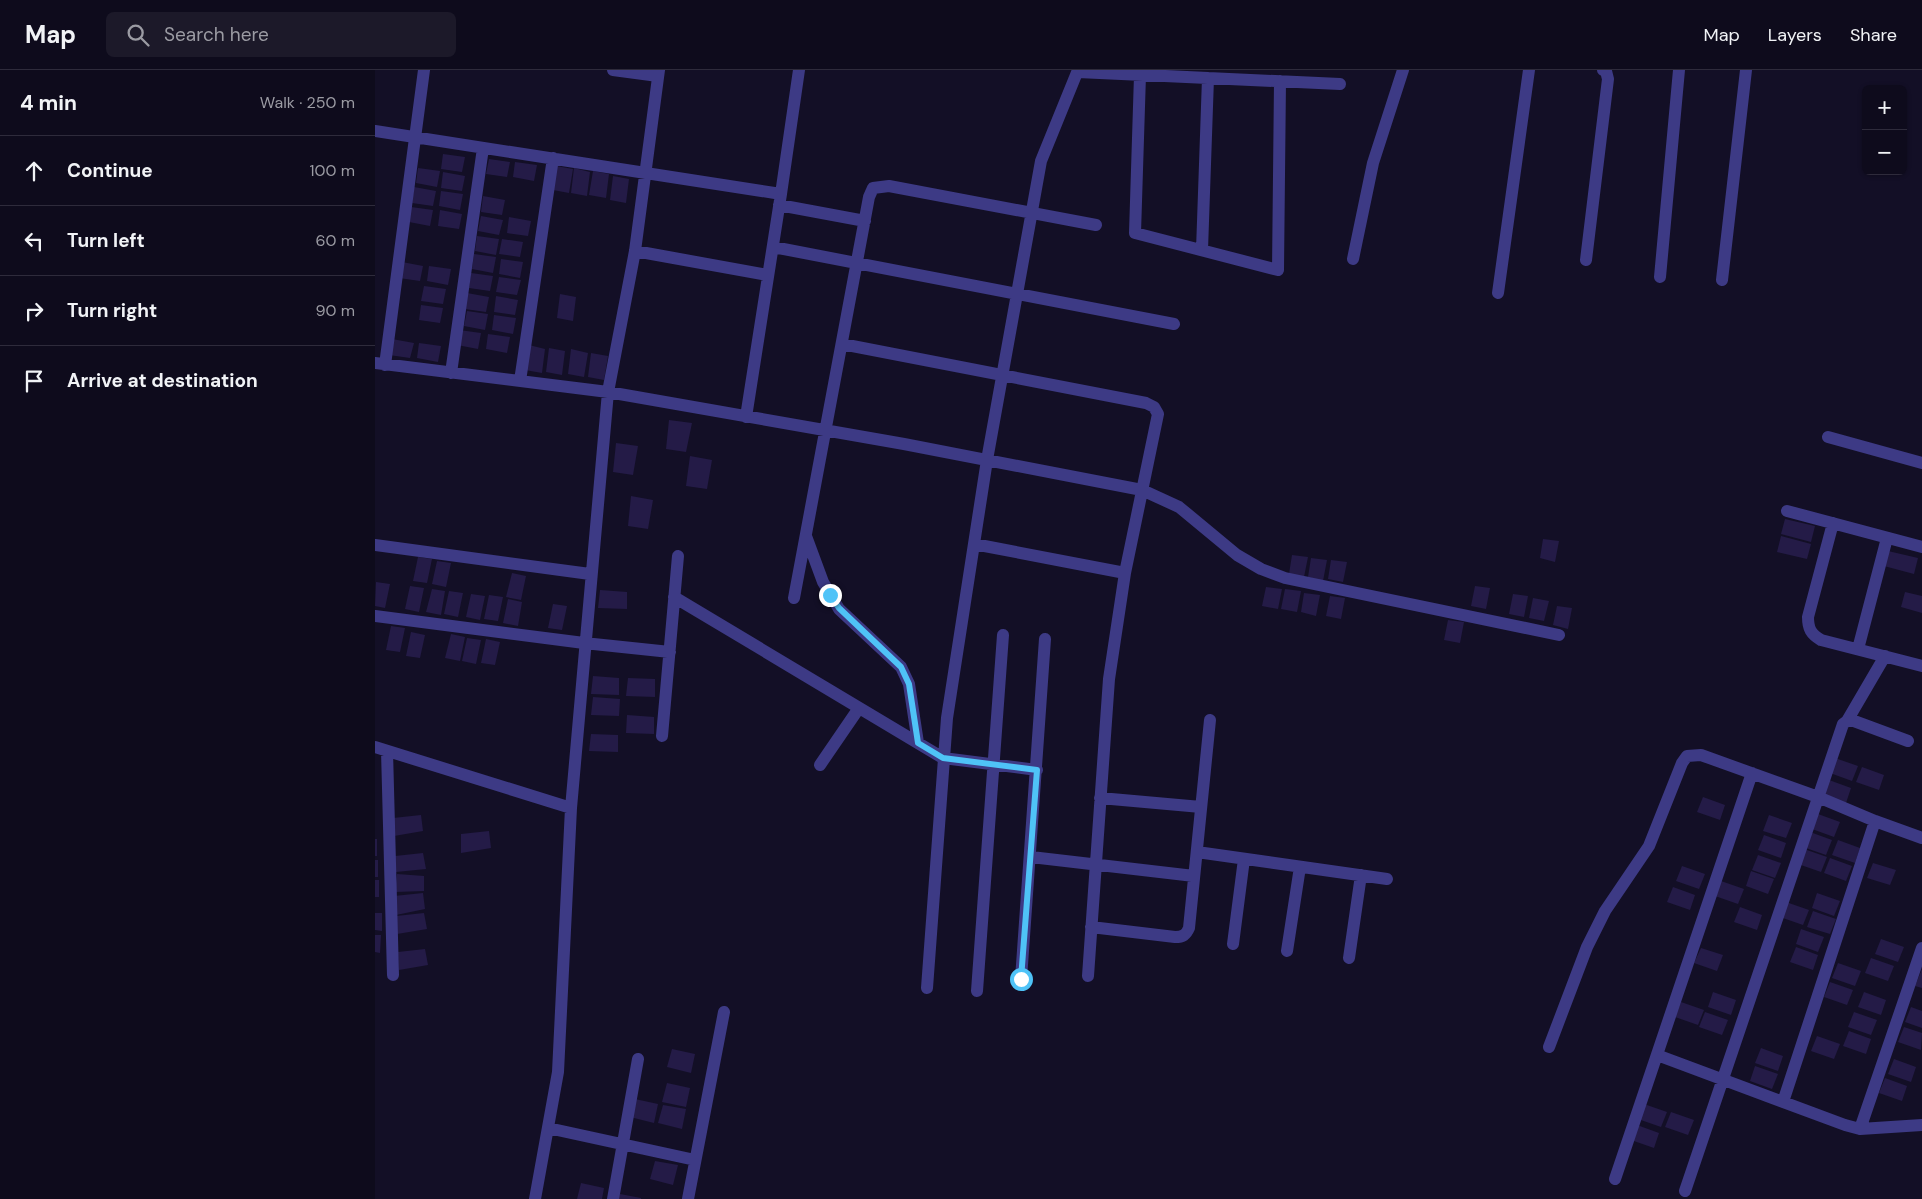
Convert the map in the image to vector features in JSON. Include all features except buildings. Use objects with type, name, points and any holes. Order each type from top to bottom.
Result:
[{"type":"street","points":[[424,70],[380,364],[608,392],[825,430],[1142,490],[1179,507],[1237,554],[1261,569],[1285,578],[1559,635]]},
{"type":"street","points":[[535,1199],[557,1072],[571,808],[584,643],[608,392],[635,251],[658,73],[613,70]]},
{"type":"street","points":[[746,416],[799,70]]},
{"type":"street","points":[[1353,259],[1373,163],[1403,70]]},
{"type":"street","points":[[1498,293],[1529,70]]},
{"type":"street","points":[[1586,260],[1608,79],[1606,71],[1603,70]]},
{"type":"street","points":[[1660,277],[1679,70]]},
{"type":"street","points":[[1722,280],[1746,70]]},
{"type":"street","points":[[927,988],[947,718],[987,460],[1041,161],[1078,71],[1340,84]]},
{"type":"street","points":[[1140,75],[1135,233],[1278,270],[1280,82]]},
{"type":"street","points":[[1202,250],[1208,78]]},
{"type":"street","points":[[375,131],[646,173],[780,199],[865,221]]},
{"type":"street","points":[[451,373],[483,148]]},
{"type":"street","points":[[520,381],[553,158]]},
{"type":"street","points":[[794,598],[869,197],[873,188],[879,186],[1096,224]]},
{"type":"street","points":[[773,247],[1173,324]]},
{"type":"street","points":[[635,251],[768,275]]},
{"type":"street","points":[[842,344],[1146,403],[1154,407],[1158,414],[1158,423],[1125,572],[1106,705],[1088,976]]},
{"type":"street","points":[[1828,437],[1922,463]]},
{"type":"street","points":[[1787,511],[1922,547]]},
{"type":"street","points":[[1833,523],[1808,617],[1808,627],[1813,635],[1821,640],[1922,666]]},
{"type":"street","points":[[805,536],[823,582],[839,608],[901,667],[909,684],[918,743]]},
{"type":"street","points":[[1858,649],[1887,538]]},
{"type":"street","points":[[974,544],[1125,572]]},
{"type":"street","points":[[375,545],[591,574]]},
{"type":"street","points":[[662,736],[678,556]]},
{"type":"street","points":[[674,597],[943,758],[1037,770]]},
{"type":"street","points":[[375,616],[670,652]]},
{"type":"street","points":[[977,991],[1003,634]]},
{"type":"street","points":[[1021,979],[1045,639]]},
{"type":"street","points":[[1685,1191],[1841,729],[1885,656]]},
{"type":"street","points":[[820,765],[859,708]]},
{"type":"street","points":[[1091,927],[1182,937],[1189,928],[1210,720]]},
{"type":"street","points":[[1847,721],[1908,741]]},
{"type":"street","points":[[393,975],[381,749],[571,808]]},
{"type":"street","points":[[1549,1047],[1587,947],[1605,911],[1649,846],[1682,763],[1687,756],[1701,755],[1818,797],[1922,838]]},
{"type":"street","points":[[1615,1178],[1752,773]]},
{"type":"street","points":[[1099,798],[1201,807]]},
{"type":"street","points":[[1783,1102],[1875,821]]},
{"type":"street","points":[[1197,852],[1387,879]]},
{"type":"street","points":[[1031,857],[1194,876]]},
{"type":"street","points":[[1233,944],[1245,859]]},
{"type":"street","points":[[1287,951],[1300,867]]},
{"type":"street","points":[[1349,958],[1361,875]]},
{"type":"street","points":[[1860,1128],[1922,948]]},
{"type":"street","points":[[688,1199],[724,1012]]},
{"type":"street","points":[[1657,1055],[1845,1125],[1860,1128],[1922,1125]]},
{"type":"street","points":[[613,1199],[638,1060]]},
{"type":"street","points":[[548,1128],[695,1160]]},
{"type":"route","points":[[830,595],[839,608],[901,667],[909,684],[918,743],[943,758],[1037,770],[1021,979]]}]
